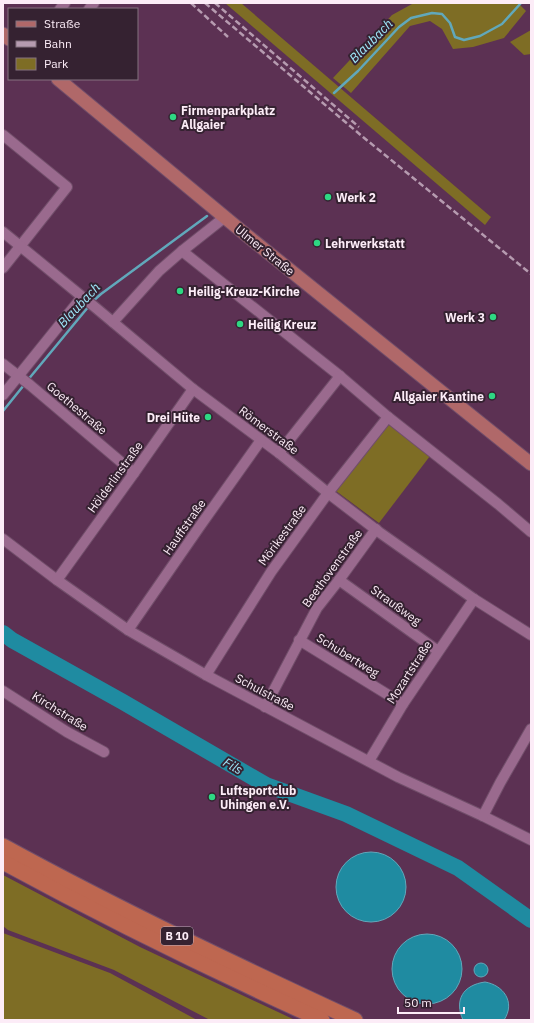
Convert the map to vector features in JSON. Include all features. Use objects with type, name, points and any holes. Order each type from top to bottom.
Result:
[{"type":"highway","name":"B 10","points":[[3,846],[114,904],[244,969],[354,1020]]},
{"type":"highway","name":"B 10","points":[[3,862],[108,918],[322,1020]]},
{"type":"main road","name":"Ulmer Straße","points":[[59,80],[225,217],[531,464]]},
{"type":"street","points":[[3,135],[67,187],[3,268]]},
{"type":"street","points":[[113,322],[159,271],[225,217]]},
{"type":"street","name":"Römerstraße","points":[[3,232],[193,389],[328,493],[474,599],[531,634]]},
{"type":"street","points":[[182,251],[340,376],[388,417],[531,532]]},
{"type":"street","points":[[3,395],[24,380],[88,301]]},
{"type":"street","name":"Goethestraße","points":[[3,364],[134,473]]},
{"type":"street","points":[[279,454],[340,376]]},
{"type":"street","name":"Hölderlinstraße","points":[[57,580],[193,389]]},
{"type":"street","name":"Mörikestraße","points":[[206,675],[271,572],[328,493],[388,417]]},
{"type":"street","name":"Hauffstraße","points":[[128,630],[261,440]]},
{"type":"street","name":"Beethovenstraße","points":[[265,707],[317,608],[376,529]]},
{"type":"street","name":"Schulstraße","points":[[3,539],[57,580],[128,630],[206,675],[398,777],[531,840]]},
{"type":"street","name":"Straußweg","points":[[339,580],[438,652]]},
{"type":"street","name":"Mozartstraße","points":[[369,761],[403,704],[474,599]]},
{"type":"street","name":"Schubertweg","points":[[299,640],[403,704]]},
{"type":"street","name":"Kirchstraße","points":[[3,691],[67,732],[104,752]]},
{"type":"street","points":[[483,816],[531,729]]},
{"type":"green space","points":[[225,3],[241,3],[491,217],[485,225]]},
{"type":"green space","points":[[518,3],[526,11],[504,38],[473,47],[453,49],[442,29],[430,21],[410,26],[351,93],[333,78],[392,15],[412,4]]},
{"type":"green space","points":[[531,30],[531,54],[524,55],[510,42]]},
{"type":"green space","points":[[388,423],[430,456],[379,523],[336,491]]},
{"type":"green space","points":[[3,875],[140,947],[295,1020],[210,1020],[114,970],[8,930],[3,926]]},
{"type":"green space","points":[[3,933],[110,973],[197,1020],[3,1020]]},
{"type":"water","points":[[371,852],[384,855],[396,862],[403,874],[406,887],[403,900],[396,912],[384,919],[371,922],[358,919],[346,912],[339,900],[336,887],[339,874],[346,862],[358,855]]},
{"type":"water","points":[[427,934],[440,937],[452,944],[459,956],[462,969],[459,982],[452,994],[440,1001],[427,1004],[414,1001],[402,994],[395,982],[392,969],[395,956],[402,944],[414,937]]},
{"type":"water","points":[[478,963],[484,963],[488,967],[488,973],[484,977],[478,977],[474,973],[474,967]]},
{"type":"water","points":[[485,982],[497,987],[506,995],[509,1007],[504,1020],[463,1020],[460,1013],[460,1000],[462,995],[471,986]]},
{"type":"waterway","name":"Blaubach","points":[[334,93],[358,71],[399,27],[411,18],[432,13],[442,14],[450,23],[455,37],[464,40],[480,36],[502,24],[521,3]]},
{"type":"waterway","name":"Blaubach","points":[[92,302],[207,216]]},
{"type":"waterway","name":"Blaubach","points":[[27,381],[89,306]]},
{"type":"waterway","name":"Blaubach","points":[[3,411],[24,385]]},
{"type":"waterway","name":"Fils","points":[[3,633],[12,640],[266,785],[346,814],[458,868],[531,920]]},
{"type":"railway","points":[[191,3],[228,37]]},
{"type":"railway","points":[[205,3],[363,137],[531,274]]},
{"type":"railway","points":[[215,3],[359,127]]},
{"type":"place","name":"Firmenparkplatz Allgaier","points":[[173,117]]},
{"type":"place","name":"Werk 2","points":[[328,197]]},
{"type":"place","name":"Lehrwerkstatt","points":[[317,243]]},
{"type":"place","name":"Heilig-Kreuz-Kirche","points":[[180,291]]},
{"type":"place","name":"Werk 3","points":[[493,317]]},
{"type":"place","name":"Heilig Kreuz","points":[[240,324]]},
{"type":"place","name":"Allgaier Kantine","points":[[492,396]]},
{"type":"place","name":"Drei Hüte","points":[[208,417]]},
{"type":"place","name":"Luftsportclub Uhingen e.V.","points":[[212,797]]}]
